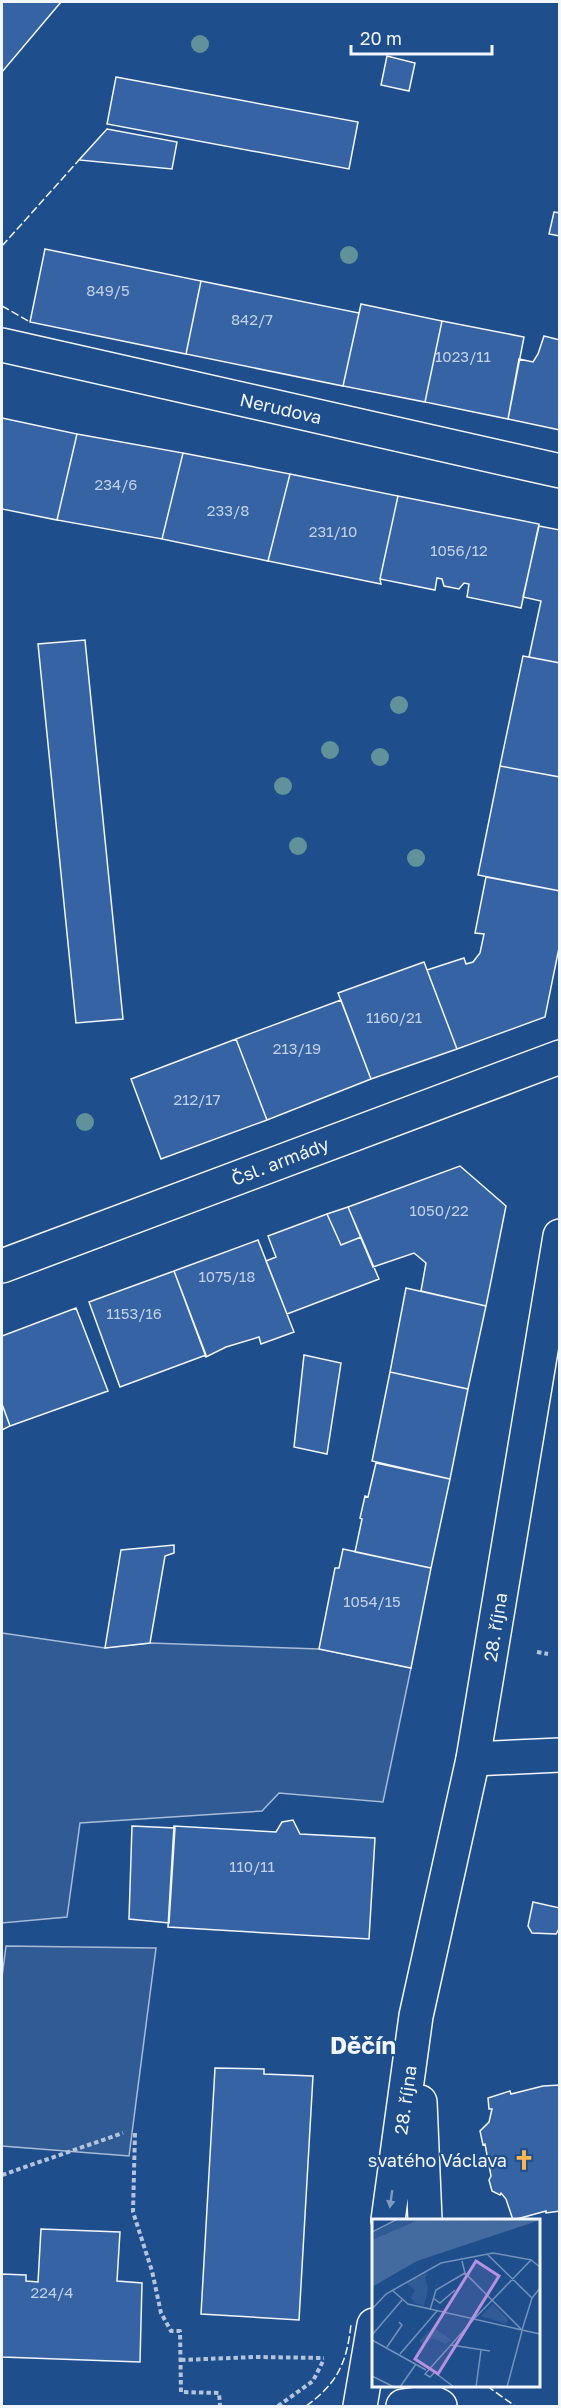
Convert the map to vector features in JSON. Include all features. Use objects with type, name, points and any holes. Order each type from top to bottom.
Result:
[{"type":"main road","name":"Nerudova","points":[[2,345],[560,471]]},
{"type":"main road","name":"Čsl. armády","points":[[2,1266],[560,1057]]},
{"type":"main road","name":"28. října","points":[[388,2219],[417,2016],[473,1760],[560,1236]]},
{"type":"main road","points":[[473,1760],[560,1755]]},
{"type":"main road","name":"28. října","points":[[417,2016],[425,2219]]},
{"type":"main road","points":[[360,2406],[372,2337]]},
{"type":"main road","points":[[450,2387],[459,2406]]},
{"type":"main road","points":[[403,2406],[432,2402],[440,2406]]},
{"type":"path","points":[[537,1652],[548,1654]]},
{"type":"path","points":[[2,2175],[123,2133]]},
{"type":"path","points":[[135,2133],[133,2212],[152,2271],[161,2313],[171,2331],[180,2331],[180,2392],[219,2393],[220,2406]]},
{"type":"path","points":[[278,2406],[284,2404],[313,2381],[328,2350]]},
{"type":"path","points":[[181,2360],[255,2357],[324,2358]]},
{"type":"shaded area","points":[[2,1633],[105,1648],[150,1643],[319,1649],[411,1668],[383,1802],[279,1793],[262,1811],[80,1823],[67,1917],[2,1923]]},
{"type":"shaded area","points":[[6,1946],[156,1948],[129,2156],[2,2146],[2,1977]]},
{"type":"building","points":[[2,2],[61,2],[2,72]]},
{"type":"building","points":[[387,56],[415,63],[409,91],[381,85]]},
{"type":"building","points":[[116,77],[358,122],[349,169],[107,124]]},
{"type":"building","points":[[107,129],[177,142],[172,169],[79,160]]},
{"type":"building","points":[[554,212],[560,213],[560,236],[549,234]]},
{"type":"building","points":[[45,249],[201,281],[186,354],[30,322]]},
{"type":"building","points":[[201,281],[359,313],[343,386],[186,354]]},
{"type":"building","points":[[361,304],[442,321],[425,402],[343,386]]},
{"type":"building","points":[[442,321],[524,337],[508,419],[425,402]]},
{"type":"building","points":[[544,336],[560,340],[560,430],[508,419],[519,359],[533,362]]},
{"type":"building","points":[[2,418],[77,434],[57,520],[2,509]]},
{"type":"building","points":[[77,434],[183,453],[162,539],[57,520]]},
{"type":"building","points":[[183,453],[290,474],[268,561],[162,539]]},
{"type":"building","points":[[290,474],[398,496],[380,579],[381,584],[268,561]]},
{"type":"building","points":[[398,496],[539,524],[521,608],[467,597],[469,584],[464,583],[459,589],[444,586],[442,579],[437,578],[435,590],[380,579]]},
{"type":"building","points":[[539,526],[560,530],[560,663],[529,657],[541,601],[523,597]]},
{"type":"building","points":[[85,640],[123,1019],[76,1023],[38,644]]},
{"type":"building","points":[[523,656],[560,663],[560,777],[500,766]]},
{"type":"building","points":[[500,766],[560,777],[560,891],[478,875]]},
{"type":"building","points":[[486,877],[560,891],[560,943],[545,1017],[457,1049],[427,970],[464,958],[466,964],[473,962],[480,953],[484,934],[475,933]]},
{"type":"building","points":[[424,962],[457,1049],[371,1079],[338,993]]},
{"type":"building","points":[[341,1000],[371,1079],[267,1120],[236,1039]]},
{"type":"building","points":[[236,1039],[267,1120],[161,1159],[131,1079]]},
{"type":"building","points":[[460,1166],[506,1206],[486,1306],[421,1291],[426,1263],[414,1253],[373,1267],[348,1207]]},
{"type":"building","points":[[348,1207],[361,1237],[341,1245],[327,1214]]},
{"type":"building","points":[[327,1214],[341,1245],[361,1237],[379,1279],[287,1314],[266,1261],[276,1257],[268,1236]]},
{"type":"building","points":[[258,1240],[294,1332],[261,1344],[259,1337],[226,1347],[206,1357],[174,1271]]},
{"type":"building","points":[[174,1271],[206,1355],[120,1387],[89,1302]]},
{"type":"building","points":[[406,1288],[486,1306],[468,1389],[390,1372]]},
{"type":"building","points":[[76,1308],[108,1391],[10,1426],[2,1404],[2,1336]]},
{"type":"building","points":[[304,1355],[341,1363],[327,1454],[294,1447]]},
{"type":"building","points":[[390,1372],[468,1389],[450,1479],[372,1461]]},
{"type":"building","points":[[2,1404],[10,1426],[2,1430]]},
{"type":"building","points":[[376,1463],[450,1479],[431,1568],[355,1552],[365,1496],[368,1497]]},
{"type":"building","points":[[174,1545],[174,1553],[165,1556],[150,1643],[105,1648],[121,1550]]},
{"type":"building","points":[[343,1549],[431,1568],[411,1668],[319,1649],[335,1568],[339,1568]]},
{"type":"building","points":[[293,1820],[300,1834],[375,1838],[369,1939],[168,1927],[174,1826],[276,1832],[282,1822]]},
{"type":"building","points":[[132,1826],[175,1828],[169,1923],[129,1919]]},
{"type":"building","points":[[533,1902],[560,1908],[560,1927],[556,1934],[532,1933],[528,1926]]},
{"type":"building","points":[[215,2068],[264,2069],[264,2074],[313,2076],[299,2320],[201,2314]]},
{"type":"building","name":"svatého Václava","points":[[560,2085],[560,2211],[546,2213],[546,2211],[513,2219],[506,2199],[501,2193],[500,2195],[492,2191],[485,2144],[483,2145],[480,2131],[489,2122],[492,2109],[489,2109],[488,2098],[510,2091],[511,2094],[543,2086]]},
{"type":"building","points":[[41,2229],[120,2232],[117,2281],[142,2283],[140,2362],[2,2357],[2,2274],[26,2275],[26,2281],[38,2282]]},
{"type":"fence","points":[[2,246],[79,160]]},
{"type":"fence","points":[[2,306],[30,322]]},
{"type":"fence","points":[[306,2406],[326,2389],[339,2371],[347,2350],[351,2324]]},
{"type":"fence","points":[[488,2387],[515,2406]]},
{"type":"place","name":"svatého Václava","points":[[524,2160]]},
{"type":"district","name":"Děčín","points":[[363,2044]]}]
